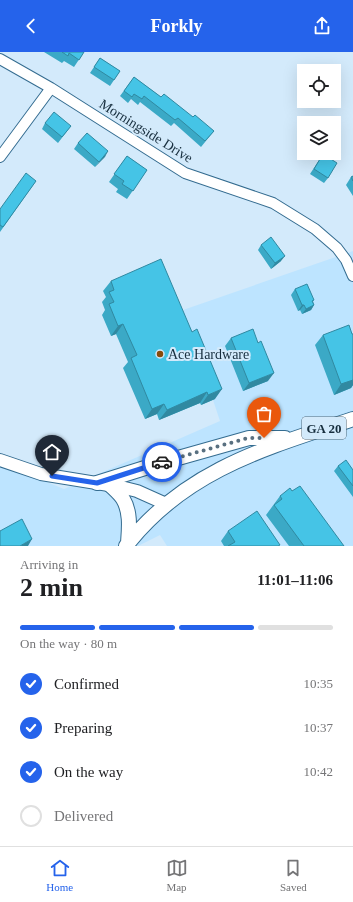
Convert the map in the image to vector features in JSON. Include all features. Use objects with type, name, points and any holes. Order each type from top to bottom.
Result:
[{"type":"highway","name":"GA 20","points":[[127,545],[166,504],[182,491],[213,472],[242,458],[295,438],[353,419]]},
{"type":"highway","points":[[104,484],[164,462],[248,438],[295,438]]},
{"type":"highway","points":[[104,484],[123,499],[128,510],[129,523],[127,545]]},
{"type":"main road","points":[[0,460],[41,474],[137,491],[166,504]]},
{"type":"street","name":"Morningside Drive","points":[[0,59],[51,88],[185,173],[273,203],[315,229],[336,248],[346,260],[353,276]]},
{"type":"street","points":[[0,157],[51,88]]},
{"type":"shaded area","points":[[353,251],[353,546],[167,546],[160,535],[138,546],[0,546],[0,463],[64,489],[220,421],[183,310]]},
{"type":"building","points":[[62,52],[84,52],[79,60],[69,53],[68,56]]},
{"type":"building","points":[[100,58],[120,71],[114,80],[94,67]]},
{"type":"building","points":[[134,77],[161,97],[164,94],[193,117],[195,115],[214,131],[205,141],[178,118],[175,120],[144,96],[142,99],[134,94],[132,97],[124,91]]},
{"type":"building","points":[[54,112],[71,126],[62,137],[45,123]]},
{"type":"building","points":[[87,133],[108,151],[99,162],[78,143]]},
{"type":"building","points":[[127,156],[147,170],[133,191],[122,184],[124,181],[114,174]]},
{"type":"building","points":[[319,160],[332,160],[337,163],[328,178],[314,169]]},
{"type":"building","points":[[26,173],[36,181],[3,227],[0,225],[0,209]]},
{"type":"building","points":[[271,237],[285,256],[275,263],[261,245]]},
{"type":"building","name":"Ace Hardware","points":[[161,259],[192,332],[197,329],[222,389],[208,395],[207,392],[167,410],[164,404],[152,409],[131,358],[137,355],[123,324],[118,326],[109,304],[114,302],[109,292],[114,290],[111,281]]},
{"type":"building","points":[[307,284],[314,300],[312,301],[314,305],[306,309],[304,305],[302,305],[295,289]]},
{"type":"building","points":[[349,325],[353,334],[353,380],[341,384],[323,335]]},
{"type":"building","points":[[253,329],[258,343],[261,341],[274,373],[249,383],[231,338]]},
{"type":"building","points":[[346,460],[353,470],[353,486],[338,466]]},
{"type":"building","points":[[300,486],[344,546],[304,546],[274,505],[282,499],[280,496],[290,488],[292,491]]},
{"type":"building","points":[[257,511],[280,545],[228,546],[235,542],[228,531]]},
{"type":"building","points":[[22,519],[32,539],[20,546],[0,546],[0,531]]},
{"type":"way so far","points":[[162,462],[248,438],[264,438]]},
{"type":"place","name":"Ace Hardware","points":[[160,354]]},
{"type":"route","points":[[52,476],[97,483],[162,462]]}]
